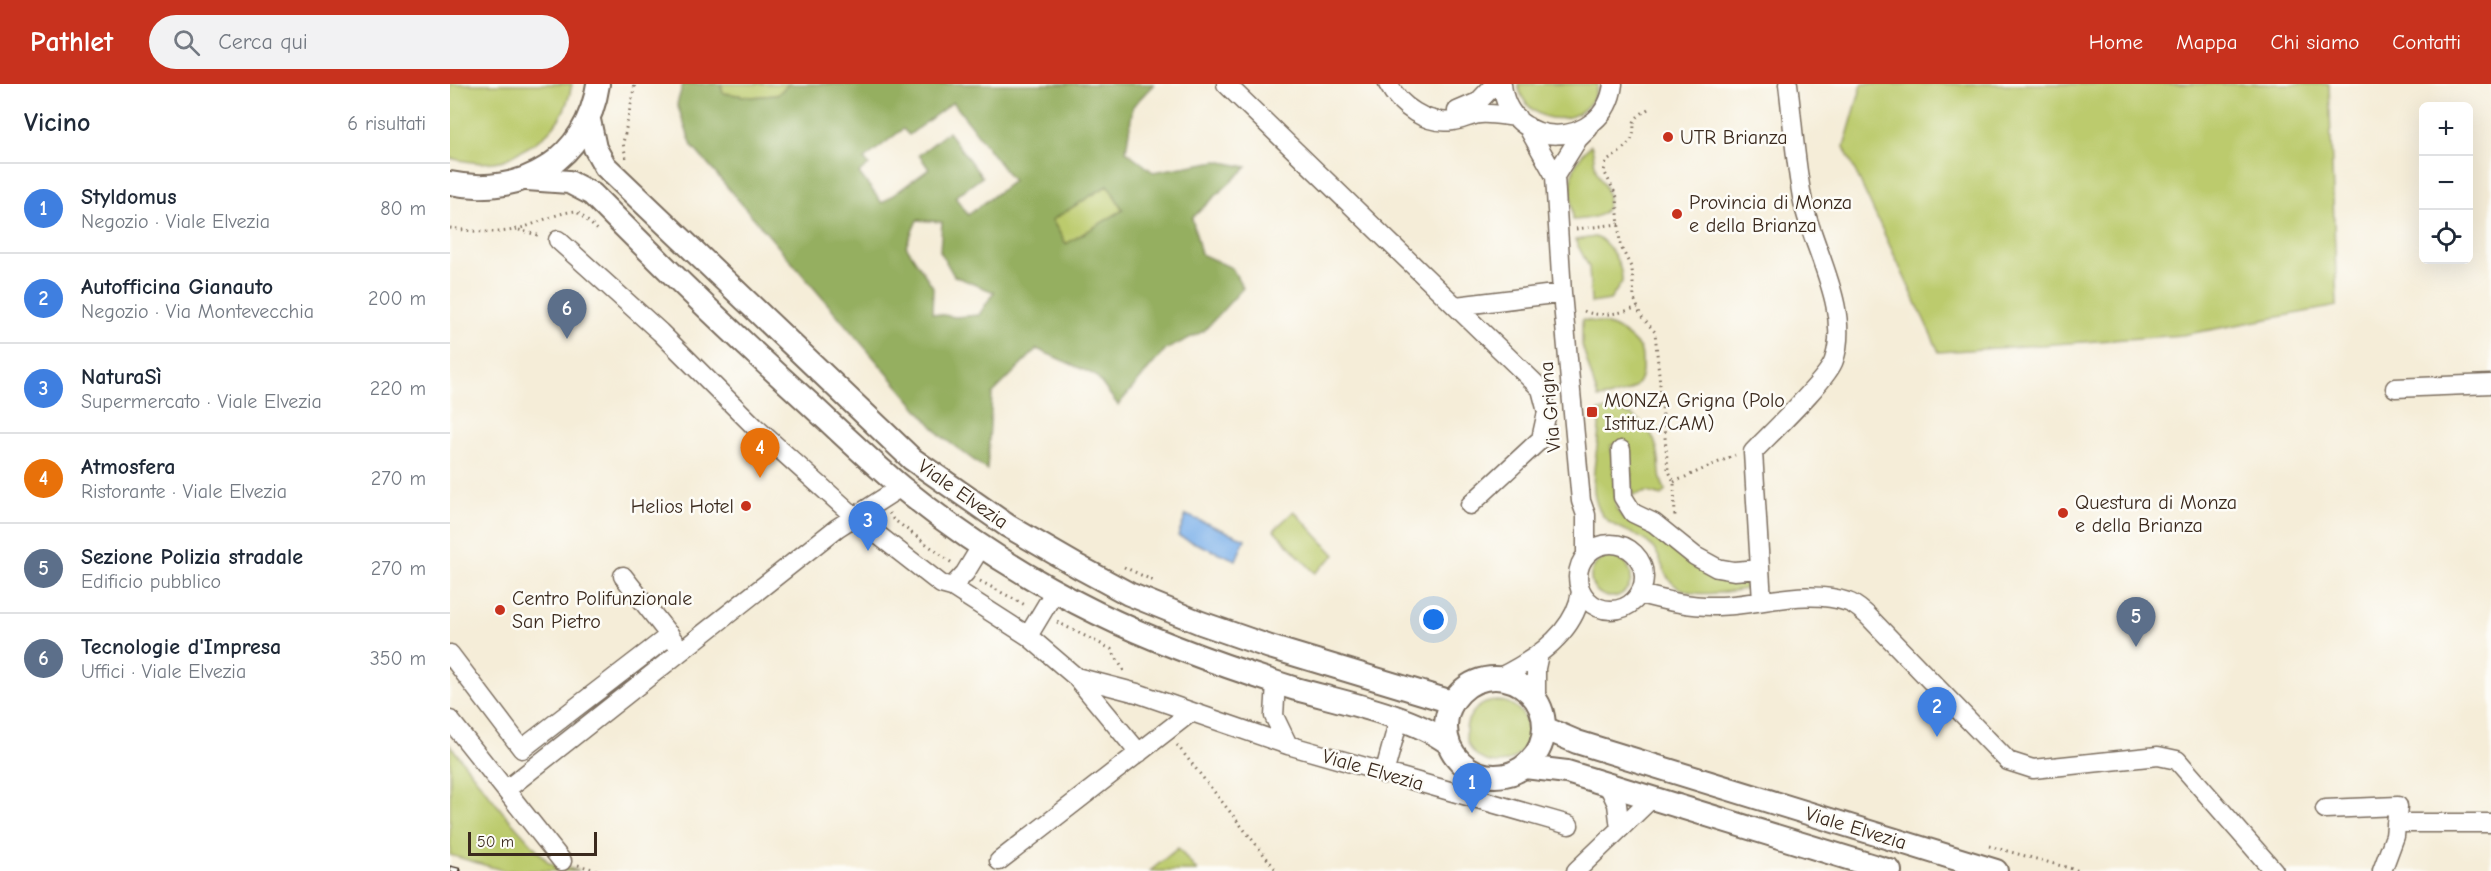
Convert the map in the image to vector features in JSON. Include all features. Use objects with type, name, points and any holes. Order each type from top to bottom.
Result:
[{"type":"main road","points":[[450,183],[470,187],[499,187],[527,179],[546,169],[563,155],[589,120],[598,84]]},
{"type":"main road","name":"Viale Elvezia","points":[[589,120],[595,148],[605,166],[912,459],[1008,526],[1129,594],[1201,623],[1270,647],[1452,694]]},
{"type":"main road","name":"Viale Elvezia","points":[[527,179],[569,182],[592,194],[766,364],[901,486],[982,545],[1055,591],[1133,630],[1276,682],[1399,719],[1433,732],[1447,742],[1460,762],[1480,774],[1495,777],[1511,774],[1525,767],[1567,772],[1890,871]]},
{"type":"main road","points":[[1447,742],[1446,722],[1452,694],[1493,674],[1526,688],[1536,699],[1542,713],[1544,728],[1542,743],[1535,756],[1525,767]]},
{"type":"main road","name":"Viale Elvezia","points":[[1544,728],[1578,742],[1996,871]]},
{"type":"street","points":[[1226,84],[1541,389],[1547,412],[1541,439],[1470,505]]},
{"type":"street","points":[[1388,84],[1407,108],[1429,118],[1449,122],[1484,114],[1522,122],[1542,133],[1558,135],[1577,132],[1594,122]]},
{"type":"street","points":[[1429,118],[1472,106],[1484,98],[1495,84]]},
{"type":"street","name":"Via Grigna","points":[[1502,84],[1507,102],[1555,176],[1562,293],[1581,501],[1586,515],[1607,544]]},
{"type":"street","points":[[1555,176],[1578,139],[1609,102],[1613,84]]},
{"type":"street","points":[[1762,602],[1753,452],[1812,390],[1834,362],[1839,333],[1830,284],[1803,202],[1788,84]]},
{"type":"street","name":"Viale Elvezia","points":[[558,240],[660,332],[755,427],[855,517],[941,584],[952,587],[1028,636],[1076,677],[1139,753]]},
{"type":"street","points":[[1456,306],[1562,293]]},
{"type":"street","points":[[2395,388],[2491,384]]},
{"type":"street","points":[[1621,450],[1623,496],[1627,507],[1633,513],[1654,523],[1676,538],[1695,556],[1717,567],[1734,570],[1760,569]]},
{"type":"street","name":"Viale Elvezia","points":[[507,789],[837,528],[901,486]]},
{"type":"street","name":"Via Grigna","points":[[1586,515],[1586,555]]},
{"type":"street","points":[[1493,674],[1527,663],[1572,620],[1580,602],[1578,573],[1586,555],[1599,546],[1607,544],[1617,544],[1636,554],[1645,573],[1640,594],[1633,602],[1624,608],[1602,610],[1572,620]]},
{"type":"street","points":[[952,587],[965,573],[982,545]]},
{"type":"street","points":[[623,576],[681,651]]},
{"type":"street","points":[[1028,636],[1055,591]]},
{"type":"street","points":[[1581,592],[1593,606],[1602,610]]},
{"type":"street","points":[[1640,594],[1689,606],[1719,606],[1812,597],[1850,602],[1867,615],[2008,761],[2033,769],[2158,756],[2177,760],[2274,871]]},
{"type":"street","points":[[450,654],[522,749],[670,635]]},
{"type":"street","points":[[1536,699],[1536,668],[1539,654]]},
{"type":"street","name":"Viale Elvezia","points":[[1076,677],[1137,693],[1190,713],[1384,774],[1569,825]]},
{"type":"street","points":[[1276,682],[1274,716],[1288,745]]},
{"type":"street","points":[[999,861],[1190,713]]},
{"type":"street","points":[[1384,774],[1399,719]]},
{"type":"street","points":[[450,720],[562,861]]},
{"type":"street","points":[[1608,785],[1617,804],[1620,829]]},
{"type":"street","points":[[1576,871],[1652,798]]},
{"type":"street","points":[[2325,809],[2398,806],[2395,836],[2382,871]]},
{"type":"street","points":[[2396,823],[2491,823]]},
{"type":"path","points":[[633,166],[625,157],[623,142],[635,84]]},
{"type":"path","points":[[1648,109],[1636,116],[1632,125],[1632,136],[1628,143],[1606,162],[1604,171],[1617,197],[1620,245],[1632,269],[1634,298],[1641,316],[1655,332],[1668,468],[1674,482],[1676,538]]},
{"type":"path","points":[[450,228],[496,232],[517,229],[559,212],[576,211]]},
{"type":"path","points":[[1571,229],[1619,224]]},
{"type":"path","points":[[517,229],[558,240]]},
{"type":"path","points":[[1584,311],[1589,314],[1620,313],[1638,307]]},
{"type":"path","points":[[1674,482],[1736,454],[1753,452]]},
{"type":"path","points":[[893,519],[965,573],[1111,649],[1137,693]]},
{"type":"path","points":[[1120,565],[1158,583]]},
{"type":"path","points":[[1452,694],[1493,674]]},
{"type":"path","points":[[1166,731],[1277,871]]},
{"type":"path","points":[[562,861],[600,871]]},
{"type":"green space","points":[[450,84],[572,84],[560,117],[538,141],[507,159],[481,163],[450,158]]},
{"type":"green space","points":[[683,84],[721,84],[723,93],[751,97],[777,95],[789,84],[1154,84],[1133,106],[1126,151],[1153,172],[1217,161],[1247,167],[1192,218],[1201,254],[1232,268],[1243,288],[1204,331],[1165,350],[1118,405],[1095,375],[1037,349],[992,394],[987,470],[941,436],[692,146],[677,104]],"holes":[[[953,102],[1013,181],[968,215],[955,197],[982,177],[948,132],[919,155],[929,169],[882,203],[859,173],[869,165],[864,159],[903,129],[909,135]],[[1108,185],[1123,210],[1066,244],[1052,220]],[[917,220],[942,222],[940,251],[954,276],[994,292],[979,315],[955,317],[932,313],[933,287],[906,246]]]},
{"type":"green space","points":[[721,84],[789,84],[777,95],[751,97],[723,93]]},
{"type":"green space","points":[[1518,84],[1598,84],[1593,99],[1583,110],[1571,116],[1558,118],[1545,116],[1533,110],[1523,99]]},
{"type":"green space","points":[[1862,84],[2329,84],[2337,306],[2183,335],[1939,352],[1844,147]]},
{"type":"green space","points":[[1591,145],[1596,169],[1606,189],[1607,206],[1600,215],[1573,220],[1571,189],[1573,171],[1577,162]]},
{"type":"green space","points":[[1108,185],[1123,210],[1067,245],[1051,220]]},
{"type":"green space","points":[[1595,237],[1601,239],[1614,255],[1622,282],[1610,300],[1591,303],[1589,267],[1575,240]]},
{"type":"green space","points":[[1582,320],[1614,328],[1627,335],[1639,347],[1642,356],[1642,375],[1639,382],[1629,391],[1598,398],[1582,345]]},
{"type":"green space","points":[[1608,410],[1636,418],[1649,431],[1657,449],[1661,479],[1666,491],[1662,496],[1647,492],[1633,495],[1628,444],[1611,445],[1618,512],[1627,520],[1659,538],[1700,571],[1713,577],[1741,580],[1745,582],[1746,589],[1694,593],[1677,587],[1666,575],[1658,555],[1648,543],[1604,517],[1595,498],[1594,476],[1599,411]]},
{"type":"green space","points":[[1294,511],[1335,555],[1315,573],[1274,530]]},
{"type":"green space","points":[[1611,557],[1619,558],[1625,563],[1630,569],[1630,585],[1625,591],[1619,596],[1611,597],[1603,596],[1597,591],[1592,585],[1591,577],[1592,569],[1597,563],[1603,558]]},
{"type":"green space","points":[[1491,701],[1503,701],[1519,710],[1526,720],[1528,732],[1526,744],[1519,754],[1503,763],[1491,763],[1480,758],[1471,749],[1466,738],[1466,726],[1471,715],[1480,706]]},
{"type":"green space","points":[[450,745],[502,811],[549,863],[579,871],[505,871],[450,855]]},
{"type":"green space","points":[[1178,848],[1197,871],[1150,871]]},
{"type":"water","points":[[1186,515],[1245,539],[1236,560],[1178,536]]},
{"type":"railway","points":[[450,869],[458,871]]},
{"type":"place","name":"UTR Brianza","points":[[1668,137]]},
{"type":"place","name":"Provincia di Monza e della Brianza","points":[[1677,214]]},
{"type":"place","name":"Tecnologie d'Impresa","points":[[567,339]]},
{"type":"place","name":"MONZA Grigna (Polo Istituz./CAM)","points":[[1592,412]]},
{"type":"place","name":"Atmosfera","points":[[760,478]]},
{"type":"place","name":"Helios Hotel","points":[[746,506]]},
{"type":"place","name":"Questura di Monza e della Brianza","points":[[2063,513]]},
{"type":"place","name":"NaturaSì","points":[[868,551]]},
{"type":"place","name":"Centro Polifunzionale San Pietro","points":[[500,610]]},
{"type":"place","name":"Sezione Polizia stradale","points":[[2136,647]]},
{"type":"place","name":"Autofficina Gianauto","points":[[1937,737]]},
{"type":"place","name":"Styldomus","points":[[1472,813]]}]
